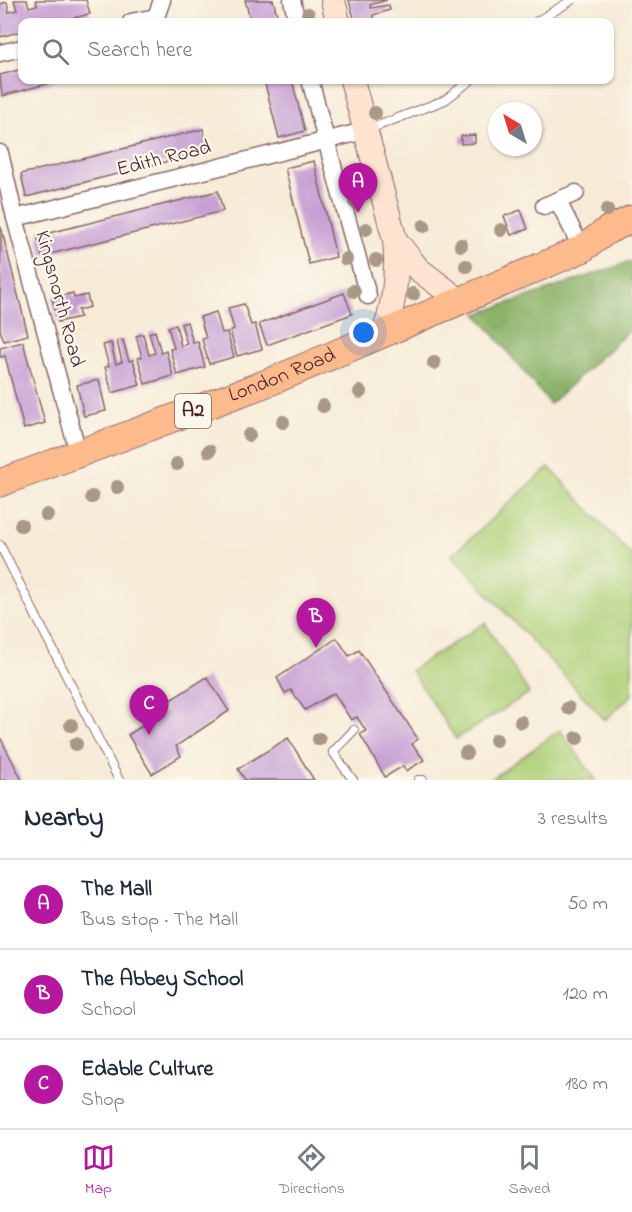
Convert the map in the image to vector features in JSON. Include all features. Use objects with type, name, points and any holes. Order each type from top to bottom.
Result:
[{"type":"main road","points":[[333,0],[337,18]]},
{"type":"main road","points":[[353,84],[395,240],[396,279],[392,313],[384,334]]},
{"type":"main road","name":"A2","points":[[582,249],[608,230],[632,219]]},
{"type":"main road","name":"A2","points":[[460,301],[582,249],[632,239]]},
{"type":"main road","points":[[395,240],[418,269],[460,301]]},
{"type":"main road","name":"London Road","points":[[0,483],[79,456],[272,381],[460,301]]},
{"type":"street","points":[[148,18],[156,16],[162,0]]},
{"type":"street","points":[[291,0],[296,18]]},
{"type":"street","points":[[0,53],[18,49]]},
{"type":"street","points":[[311,84],[368,296]]},
{"type":"street","name":"Edith Road","points":[[15,218],[325,143],[364,131]]},
{"type":"street","name":"Kingsnorth Road","points":[[0,153],[15,218],[79,456]]},
{"type":"street","points":[[576,193],[551,203],[582,249]]},
{"type":"lane","points":[[543,18],[572,0]]},
{"type":"lane","points":[[364,131],[377,124],[445,100],[466,84]]},
{"type":"lane","points":[[0,545],[119,780]]},
{"type":"lane","points":[[353,780],[333,752],[354,730]]},
{"type":"lane","points":[[418,780],[423,780]]},
{"type":"green space","points":[[632,261],[632,328],[550,404],[477,314]]},
{"type":"green space","points":[[549,467],[632,556],[632,695],[605,720],[452,555]]},
{"type":"green space","points":[[485,623],[529,693],[456,739],[411,670]]},
{"type":"green space","points":[[560,730],[596,780],[490,780]]},
{"type":"building","points":[[14,0],[27,0],[29,7],[37,5],[36,0],[86,0],[90,14],[74,18],[18,18],[18,32],[0,37],[0,4],[7,2],[9,12],[17,10]]},
{"type":"building","points":[[245,0],[273,0],[278,18],[250,18]]},
{"type":"building","points":[[349,0],[387,0],[370,5],[371,8],[389,5],[390,10],[373,15],[374,18],[354,18]]},
{"type":"building","points":[[18,70],[18,84],[46,84],[2,96],[0,75]]},
{"type":"building","points":[[265,84],[293,84],[305,131],[279,138]]},
{"type":"building","points":[[203,129],[208,151],[26,197],[21,174]]},
{"type":"building","points":[[475,135],[475,143],[461,144],[461,136]]},
{"type":"building","points":[[314,161],[336,257],[309,264],[285,168]]},
{"type":"building","points":[[218,191],[223,211],[42,256],[37,236]]},
{"type":"building","points":[[521,210],[528,229],[511,235],[504,216]]},
{"type":"building","points":[[1,227],[28,335],[4,341],[0,330]]},
{"type":"building","points":[[73,293],[74,298],[87,295],[90,307],[78,310],[80,317],[58,322],[52,298]]},
{"type":"building","points":[[344,293],[352,314],[267,345],[259,324]]},
{"type":"building","points":[[244,304],[251,325],[255,324],[262,349],[237,356],[230,331],[234,329],[228,308]]},
{"type":"building","points":[[216,312],[222,333],[227,332],[234,357],[209,364],[202,339],[206,338],[200,317]]},
{"type":"building","points":[[187,322],[193,343],[198,342],[205,367],[177,375],[170,349],[174,348],[168,327],[176,325],[181,346],[187,344],[181,324]]},
{"type":"building","points":[[155,331],[161,353],[166,351],[173,376],[145,384],[138,358],[142,357],[136,336],[143,334],[149,355],[155,353],[149,333]]},
{"type":"building","points":[[123,340],[129,361],[133,360],[140,385],[112,393],[105,367],[109,366],[103,345],[111,343],[116,364],[122,362],[117,341]]},
{"type":"building","points":[[23,342],[45,423],[24,429],[5,356],[0,357],[0,348]]},
{"type":"building","points":[[99,380],[106,411],[84,416],[77,385]]},
{"type":"building","points":[[337,638],[349,656],[359,650],[418,739],[412,744],[424,760],[406,771],[403,766],[385,777],[360,734],[366,731],[357,717],[351,720],[334,693],[305,710],[291,690],[285,693],[277,678]]},
{"type":"building","points":[[207,677],[229,711],[176,746],[181,756],[152,774],[128,735],[167,710],[164,704]]},
{"type":"building","points":[[0,737],[22,780],[0,780]]},
{"type":"building","points":[[288,738],[314,780],[245,780],[238,769]]},
{"type":"place","name":"The Mall","points":[[358,213]]},
{"type":"place","name":"The Abbey School","points":[[316,648]]},
{"type":"place","name":"Edable Culture","points":[[149,735]]}]
